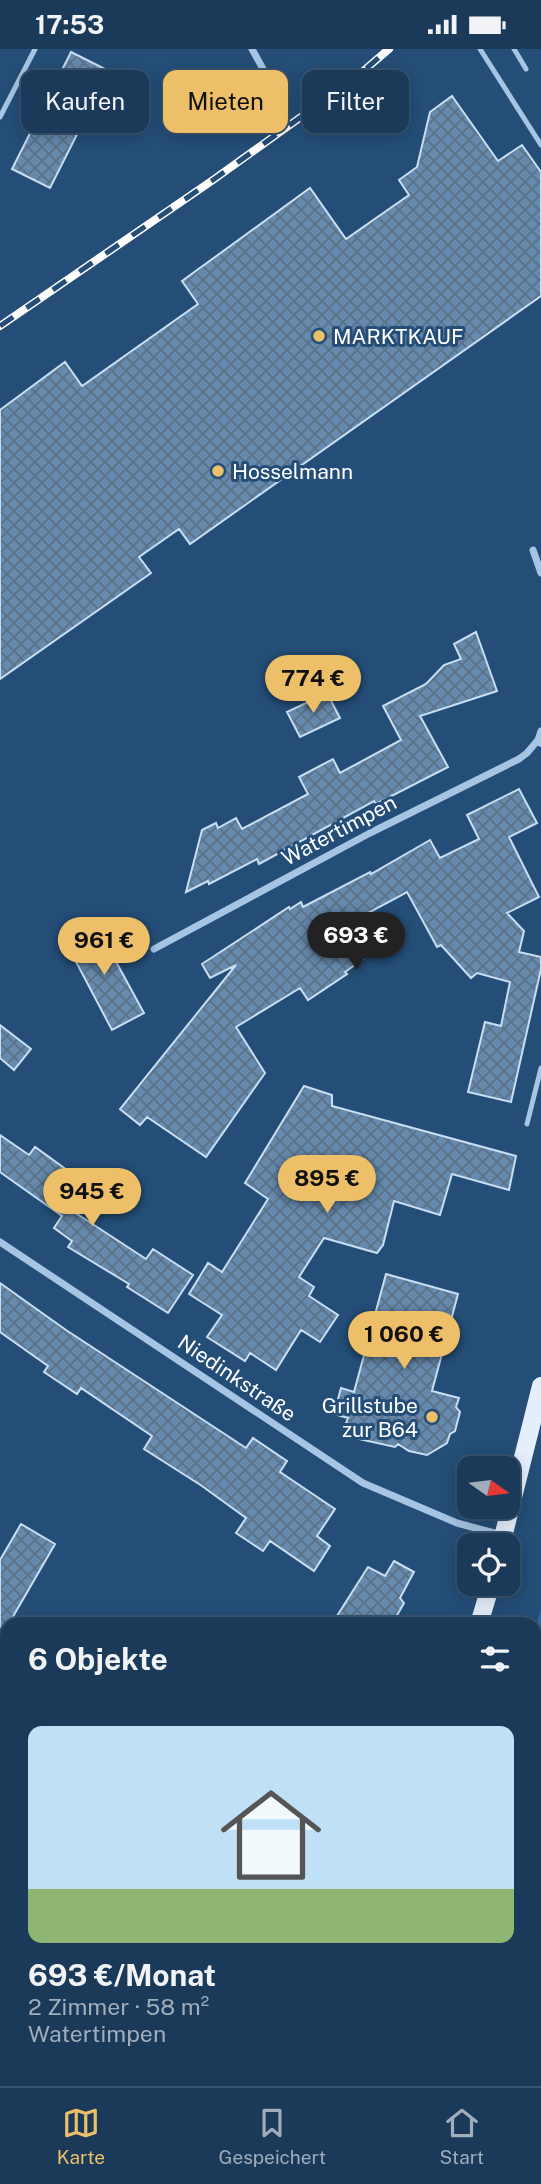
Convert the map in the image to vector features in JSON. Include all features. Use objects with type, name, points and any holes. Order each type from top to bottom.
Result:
[{"type":"main road","points":[[505,1533],[541,1386]]},
{"type":"main road","points":[[481,1617],[487,1596]]},
{"type":"street","points":[[252,49],[264,70]]},
{"type":"street","points":[[533,550],[541,573]]},
{"type":"street","name":"Watertimpen","points":[[154,949],[370,833],[519,759],[539,742],[541,731]]},
{"type":"street","name":"Niedinkstraße","points":[[0,1243],[363,1483],[484,1533]]},
{"type":"lane","points":[[0,117],[35,49]]},
{"type":"lane","points":[[480,49],[541,145]]},
{"type":"lane","points":[[514,49],[526,69]]},
{"type":"lane","points":[[527,1124],[541,1068]]},
{"type":"building","points":[[71,52],[107,70],[62,70]]},
{"type":"building","name":"MARKTKAUF","points":[[452,96],[498,161],[522,145],[541,172],[541,296],[190,544],[179,529],[139,557],[151,573],[0,679],[0,410],[65,362],[82,386],[198,304],[182,281],[310,188],[346,239],[409,195],[399,180],[417,167],[430,112]]},
{"type":"building","points":[[30,133],[78,133],[50,188],[12,169]]},
{"type":"building","points":[[476,632],[497,691],[420,716],[448,767],[376,804],[374,801],[259,864],[257,859],[209,884],[208,881],[186,892],[202,830],[216,823],[218,828],[236,818],[242,829],[308,794],[299,777],[333,759],[340,773],[401,740],[383,706],[426,684],[444,665],[461,659],[454,644]]},
{"type":"building","points":[[327,693],[340,718],[300,737],[287,712]]},
{"type":"building","points":[[519,789],[537,823],[509,837],[539,897],[507,913],[524,931],[519,952],[541,957],[541,969],[511,1102],[468,1092],[485,1022],[501,1026],[510,982],[477,973],[471,978],[441,945],[437,947],[407,892],[340,928],[363,959],[345,972],[347,974],[308,1000],[300,988],[236,1027],[265,1073],[206,1157],[147,1117],[140,1125],[120,1109],[236,965],[210,978],[202,964],[289,907],[290,909],[301,902],[303,907],[370,872],[371,874],[430,840],[440,858],[479,839],[467,815]]},
{"type":"building","points":[[95,923],[144,1013],[112,1030],[64,939]]},
{"type":"building","points":[[0,1025],[31,1049],[14,1070],[0,1058]]},
{"type":"building","points":[[304,1086],[332,1095],[332,1106],[516,1156],[509,1190],[452,1174],[440,1215],[394,1201],[383,1245],[377,1253],[324,1238],[299,1277],[314,1287],[309,1296],[338,1315],[320,1342],[301,1330],[276,1370],[250,1353],[245,1361],[207,1337],[222,1315],[189,1294],[208,1263],[222,1272],[268,1199],[245,1183]]},
{"type":"building","points":[[0,1135],[29,1155],[35,1147],[85,1183],[68,1208],[146,1259],[153,1249],[193,1275],[168,1313],[127,1287],[129,1284],[68,1247],[72,1241],[54,1228],[62,1216],[0,1172]]},
{"type":"building","points":[[386,1274],[458,1294],[432,1391],[459,1398],[456,1407],[460,1412],[455,1431],[450,1434],[447,1443],[427,1455],[409,1451],[398,1444],[395,1447],[359,1439],[362,1427],[346,1423],[348,1418],[334,1414],[341,1388],[354,1392]]},
{"type":"building","points":[[0,1283],[66,1330],[246,1448],[253,1438],[287,1461],[280,1472],[335,1509],[317,1536],[330,1546],[314,1571],[270,1541],[263,1551],[236,1533],[246,1518],[144,1449],[152,1436],[81,1388],[77,1394],[44,1372],[48,1366],[0,1332]]},
{"type":"building","points":[[21,1524],[55,1544],[13,1617],[0,1617],[0,1560]]},
{"type":"building","points":[[394,1561],[414,1572],[400,1598],[404,1603],[396,1617],[337,1616],[368,1567],[385,1576]]},
{"type":"railway","points":[[0,326],[213,180],[354,79],[389,49]]},
{"type":"place","name":"MARKTKAUF","points":[[319,336]]},
{"type":"place","name":"Hosselmann","points":[[218,471]]},
{"type":"place","name":"Grillstube zur B64","points":[[432,1417]]}]
